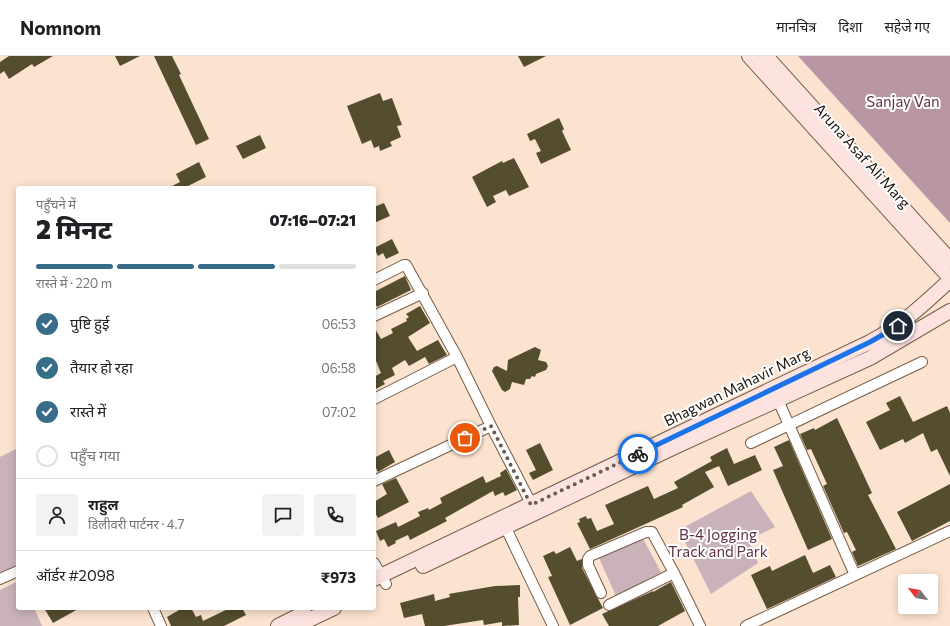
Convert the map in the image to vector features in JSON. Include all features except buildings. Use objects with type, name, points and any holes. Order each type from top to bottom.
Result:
[{"type":"street","name":"Aruna Asaf Ali Marg","points":[[749,56],[950,279]]},
{"type":"street","name":"Aruna Asaf Ali Marg","points":[[766,56],[950,260]]},
{"type":"street","points":[[376,279],[405,264],[423,293],[457,357],[491,426],[535,509]]},
{"type":"street","name":"Bhagwan Mahavir Marg","points":[[379,582],[730,416],[890,331],[908,318],[950,279]]},
{"type":"street","points":[[376,315],[423,293]]},
{"type":"street","name":"Bhagwan Mahavir Marg","points":[[730,416],[778,400],[870,358],[950,311]]},
{"type":"street","points":[[376,398],[457,357]]},
{"type":"street","points":[[751,443],[922,362]]},
{"type":"street","points":[[778,400],[855,575]]},
{"type":"street","points":[[376,481],[491,426]]},
{"type":"street","points":[[504,524],[553,626]]},
{"type":"street","points":[[746,626],[950,531]]},
{"type":"street","points":[[601,593],[588,565],[588,559],[646,532],[652,532],[674,573],[696,625]]},
{"type":"street","points":[[376,571],[379,582]]},
{"type":"street","points":[[0,580],[16,572]]},
{"type":"street","points":[[610,605],[674,573]]},
{"type":"street","points":[[154,610],[161,626]]},
{"type":"street","points":[[278,626],[311,610]]},
{"type":"street","points":[[296,626],[330,610]]},
{"type":"green space","name":"Sanjay Van","points":[[798,56],[950,56],[950,223]]},
{"type":"green space","points":[[16,449],[16,565],[0,573],[0,457]]},
{"type":"green space","name":"B-4 Jogging Track and Park","points":[[751,491],[775,527],[748,540],[758,563],[711,594],[679,530]]},
{"type":"green space","points":[[642,537],[661,572],[616,596],[599,558]]},
{"type":"green space","points":[[16,582],[16,610],[35,610],[42,626],[0,626],[0,590]]},
{"type":"way so far","points":[[465,438],[491,426],[531,505],[638,454]]},
{"type":"route","points":[[638,454],[870,342],[898,326]]}]
